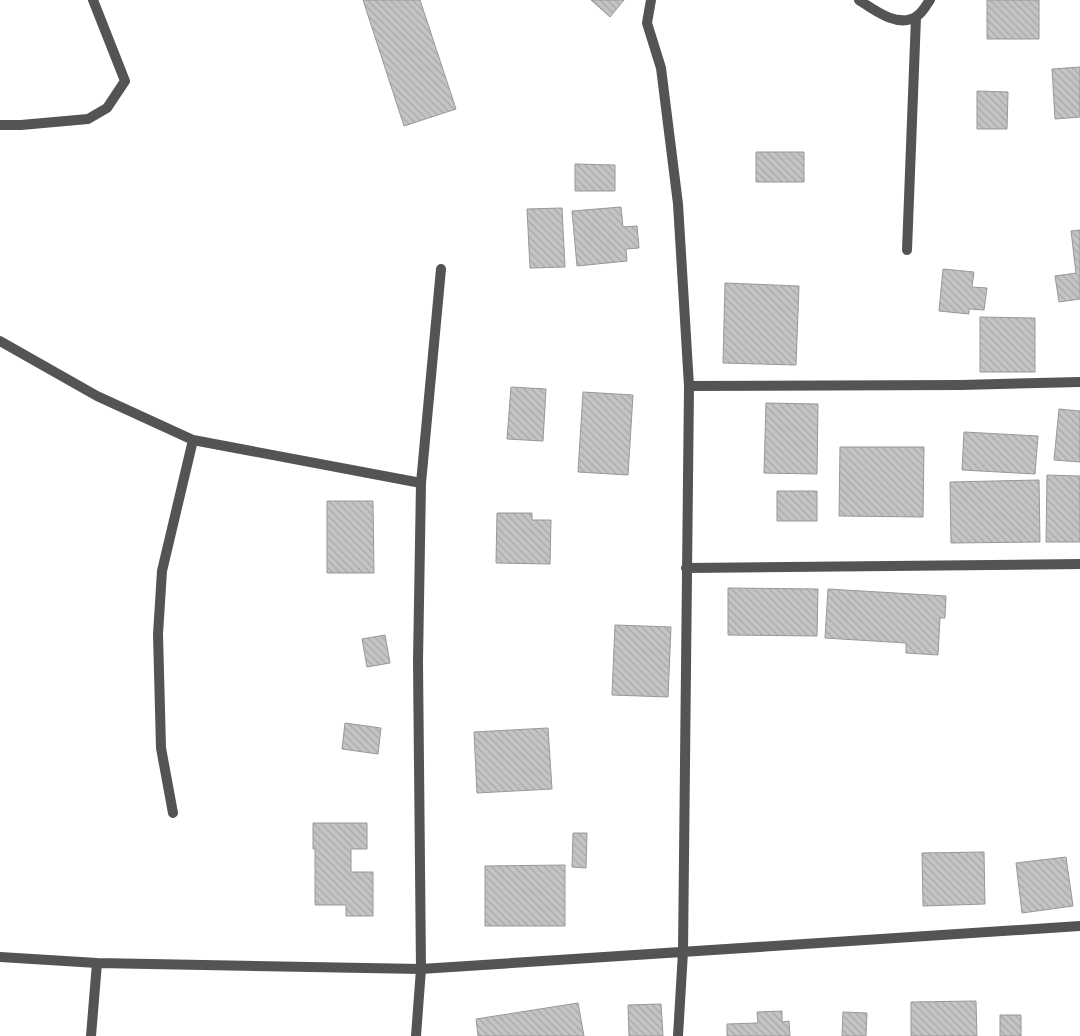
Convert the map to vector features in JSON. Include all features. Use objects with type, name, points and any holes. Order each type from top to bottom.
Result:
[{"type":"street","points":[[0,125],[88,119],[107,108],[125,81],[93,0]]},
{"type":"street","points":[[651,0],[647,23],[661,68],[678,204],[689,386],[682,952],[678,1036]]},
{"type":"street","points":[[859,0],[885,16],[896,19],[916,17],[930,0]]},
{"type":"street","points":[[907,250],[916,17]]},
{"type":"street","points":[[416,1036],[421,969],[418,662],[420,483],[441,269]]},
{"type":"street","points":[[0,341],[97,396],[193,440],[420,483]]},
{"type":"street","points":[[689,386],[961,385],[1080,382]]},
{"type":"street","points":[[173,813],[161,748],[158,634],[162,571],[193,440]]},
{"type":"street","points":[[686,568],[1080,564]]},
{"type":"street","points":[[0,957],[97,963],[421,969],[1080,926]]},
{"type":"street","points":[[91,1036],[97,963]]},
{"type":"building","points":[[363,0],[420,0],[456,109],[404,126]]},
{"type":"building","points":[[591,0],[624,0],[610,17]]},
{"type":"building","points":[[987,0],[1039,0],[1039,39],[987,39]]},
{"type":"building","points":[[1080,67],[1080,117],[1055,119],[1052,69]]},
{"type":"building","points":[[977,91],[1008,92],[1007,129],[977,129]]},
{"type":"building","points":[[756,152],[804,152],[804,182],[756,182]]},
{"type":"building","points":[[575,164],[615,165],[615,191],[575,191]]},
{"type":"building","points":[[621,207],[623,227],[637,226],[639,248],[626,249],[627,261],[577,266],[572,211]]},
{"type":"building","points":[[562,208],[565,267],[530,268],[527,209]]},
{"type":"building","points":[[1080,230],[1080,299],[1059,302],[1055,276],[1076,273],[1071,231]]},
{"type":"building","points":[[943,269],[974,272],[972,287],[987,288],[984,310],[969,309],[969,314],[939,311]]},
{"type":"building","points":[[725,283],[799,286],[796,365],[723,363]]},
{"type":"building","points":[[980,317],[1035,318],[1035,372],[980,372]]},
{"type":"building","points":[[511,387],[546,389],[543,441],[507,439]]},
{"type":"building","points":[[583,392],[633,395],[628,475],[578,472]]},
{"type":"building","points":[[766,403],[818,404],[817,474],[764,473]]},
{"type":"building","points":[[1059,409],[1080,411],[1080,462],[1054,460]]},
{"type":"building","points":[[964,432],[1038,436],[1035,474],[962,470]]},
{"type":"building","points":[[840,447],[924,447],[923,517],[839,516]]},
{"type":"building","points":[[1047,475],[1080,476],[1080,542],[1046,542]]},
{"type":"building","points":[[1039,480],[1040,542],[951,543],[950,482]]},
{"type":"building","points":[[777,491],[817,491],[817,521],[777,521]]},
{"type":"building","points":[[327,501],[373,501],[374,573],[327,573]]},
{"type":"building","points":[[497,513],[532,513],[532,520],[551,520],[550,564],[496,563]]},
{"type":"building","points":[[728,588],[818,589],[817,636],[728,635]]},
{"type":"building","points":[[828,589],[946,596],[945,618],[940,618],[938,655],[906,653],[906,643],[825,638]]},
{"type":"building","points":[[615,625],[671,627],[668,697],[612,695]]},
{"type":"building","points":[[385,635],[390,663],[367,667],[362,639]]},
{"type":"building","points":[[345,723],[381,728],[378,754],[342,749]]},
{"type":"building","points":[[548,728],[552,789],[477,793],[474,732]]},
{"type":"building","points":[[313,823],[367,823],[367,849],[351,849],[351,872],[373,872],[373,916],[346,916],[346,905],[315,905]]},
{"type":"building","points":[[573,833],[587,833],[586,868],[572,867]]},
{"type":"building","points":[[984,852],[985,904],[923,906],[922,853]]},
{"type":"building","points":[[1066,857],[1073,906],[1022,913],[1016,863]]},
{"type":"building","points":[[565,865],[565,926],[485,926],[485,866]]},
{"type":"building","points":[[976,1001],[977,1036],[911,1036],[911,1002]]},
{"type":"building","points":[[578,1003],[584,1036],[478,1036],[476,1019]]},
{"type":"building","points":[[661,1004],[663,1036],[629,1036],[628,1005]]},
{"type":"building","points":[[782,1011],[782,1022],[789,1021],[790,1036],[727,1036],[727,1024],[758,1023],[757,1012]]},
{"type":"building","points":[[843,1012],[867,1013],[866,1036],[842,1036]]},
{"type":"building","points":[[1000,1015],[1021,1015],[1021,1036],[1000,1036]]}]
